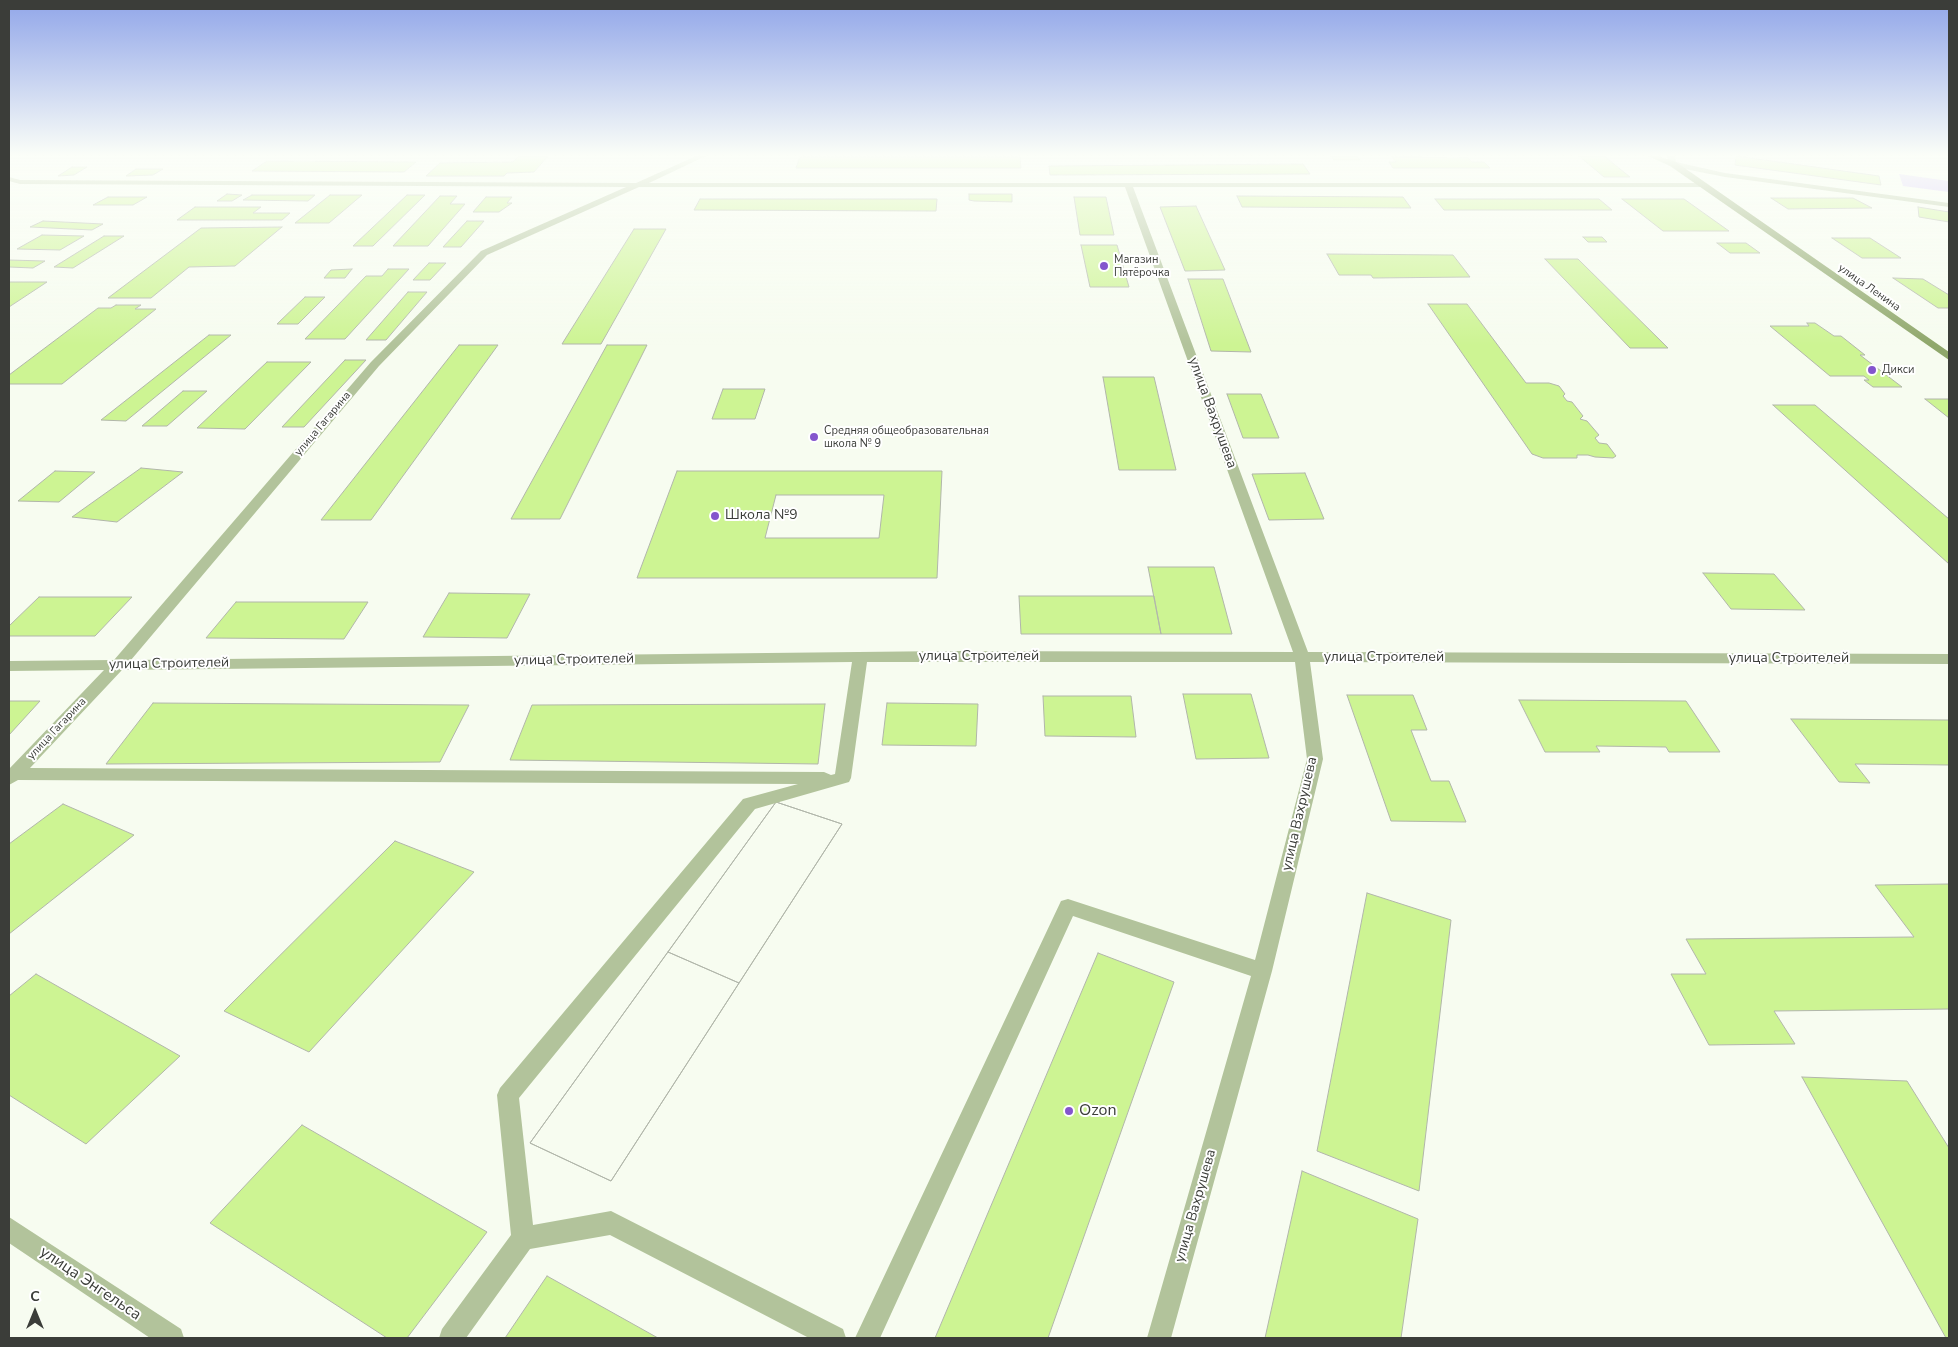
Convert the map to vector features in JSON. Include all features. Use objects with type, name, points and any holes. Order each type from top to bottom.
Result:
[{"type":"main road","name":"улица Ленина","points":[[1751,219],[1949,357]]},
{"type":"street","name":"улица Гагарина","points":[[11,777],[118,665],[375,364],[484,252],[558,219]]},
{"type":"street","name":"улица Вахрушева","points":[[1140,219],[1302,657],[1315,759],[1262,971],[1159,1338]]},
{"type":"street","name":"улица Строителей","points":[[9,666],[860,657],[1949,659]]},
{"type":"street","points":[[843,778],[860,657]]},
{"type":"street","points":[[11,777],[843,778]]},
{"type":"street","points":[[451,1338],[523,1238],[508,1095],[749,804],[843,778]]},
{"type":"street","points":[[866,1338],[1068,907],[1262,971]]},
{"type":"street","points":[[523,1238],[611,1222],[834,1338]]},
{"type":"street","name":"улица Энгельса","points":[[9,1229],[172,1338]]},
{"type":"building","points":[[179,219],[283,219],[282,220],[177,220]]},
{"type":"building","points":[[300,219],[334,219],[329,223],[295,223]]},
{"type":"building","points":[[382,219],[401,219],[373,246],[353,246]]},
{"type":"building","points":[[419,219],[452,219],[428,246],[393,246]]},
{"type":"building","points":[[1077,219],[1111,219],[1114,235],[1080,235]]},
{"type":"building","points":[[1165,219],[1202,219],[1225,270],[1185,271]]},
{"type":"building","points":[[1647,219],[1712,219],[1729,231],[1663,231]]},
{"type":"building","points":[[1930,219],[1949,219],[1949,222]]},
{"type":"building","points":[[43,221],[103,224],[92,230],[30,227]]},
{"type":"building","points":[[467,221],[484,221],[461,247],[443,247]]},
{"type":"building","points":[[282,227],[235,266],[189,267],[151,298],[108,298],[201,228]]},
{"type":"building","points":[[634,229],[666,229],[601,344],[562,344]]},
{"type":"building","points":[[42,235],[84,236],[60,250],[17,249]]},
{"type":"building","points":[[104,236],[124,236],[73,268],[54,267]]},
{"type":"building","points":[[1583,237],[1602,237],[1607,242],[1588,242]]},
{"type":"building","points":[[1832,238],[1870,238],[1901,258],[1862,258]]},
{"type":"building","points":[[1717,243],[1746,243],[1760,253],[1730,253]]},
{"type":"building","name":"Магазин Пятёрочка","points":[[1081,245],[1117,245],[1129,287],[1090,287]]},
{"type":"building","points":[[1327,254],[1453,255],[1470,277],[1373,278],[1371,275],[1339,275]]},
{"type":"building","points":[[1545,259],[1578,259],[1668,348],[1630,348]]},
{"type":"building","points":[[9,260],[45,261],[33,268],[9,267]]},
{"type":"building","points":[[429,263],[446,263],[430,280],[413,280]]},
{"type":"building","points":[[352,269],[345,278],[324,278],[331,270]]},
{"type":"building","points":[[388,269],[409,269],[345,339],[305,339],[366,276],[382,276]]},
{"type":"building","points":[[1893,278],[1923,279],[1949,295],[1949,308],[1938,308]]},
{"type":"building","points":[[1188,279],[1223,279],[1251,352],[1211,351]]},
{"type":"building","points":[[9,282],[47,282],[9,307]]},
{"type":"building","points":[[408,292],[427,292],[386,340],[366,340]]},
{"type":"building","points":[[305,297],[325,297],[298,324],[277,324]]},
{"type":"building","points":[[1428,304],[1467,304],[1526,383],[1549,383],[1559,386],[1565,394],[1563,396],[1567,401],[1572,402],[1583,416],[1580,419],[1587,421],[1599,435],[1595,438],[1599,443],[1607,444],[1616,456],[1613,458],[1577,455],[1577,458],[1543,458],[1532,454]]},
{"type":"building","points":[[116,305],[141,305],[135,309],[156,309],[62,384],[9,384],[9,375],[98,308],[111,308]]},
{"type":"building","points":[[1807,323],[1815,323],[1834,336],[1841,336],[1865,355],[1860,355],[1902,387],[1873,387],[1864,380],[1869,380],[1864,376],[1830,376],[1770,326],[1809,326]]},
{"type":"building","points":[[209,335],[231,335],[126,421],[101,420]]},
{"type":"building","points":[[459,345],[498,345],[371,520],[321,520]]},
{"type":"building","points":[[607,345],[647,345],[560,519],[511,519]]},
{"type":"building","points":[[345,360],[366,360],[304,427],[282,427]]},
{"type":"building","points":[[267,362],[311,362],[245,429],[197,428]]},
{"type":"building","points":[[1103,377],[1154,377],[1176,470],[1119,470]]},
{"type":"building","points":[[723,389],[765,389],[755,419],[712,419]]},
{"type":"building","points":[[183,391],[207,391],[167,426],[142,426]]},
{"type":"building","points":[[1227,394],[1261,394],[1279,438],[1243,438]]},
{"type":"building","points":[[1925,399],[1949,399],[1949,418]]},
{"type":"building","points":[[1773,405],[1815,405],[1949,519],[1949,564]]},
{"type":"building","points":[[141,468],[183,472],[117,522],[72,517]]},
{"type":"building","points":[[55,471],[95,472],[59,502],[18,501]]},
{"type":"building","name":"Школа №9","points":[[677,471],[942,471],[937,578],[637,578]],"holes":[[[776,495],[884,495],[879,538],[765,538]]]},
{"type":"building","points":[[1305,473],[1324,519],[1269,520],[1252,474]]},
{"type":"building","points":[[1148,567],[1214,567],[1232,634],[1161,634]]},
{"type":"building","points":[[1703,573],[1774,574],[1805,610],[1731,609]]},
{"type":"building","points":[[449,593],[530,594],[507,638],[423,637]]},
{"type":"building","points":[[1019,596],[1154,596],[1161,634],[1021,634]]},
{"type":"building","points":[[39,597],[132,597],[95,636],[9,636],[9,626]]},
{"type":"building","points":[[236,602],[368,602],[344,639],[206,638]]},
{"type":"building","points":[[1183,694],[1251,694],[1269,758],[1196,759]]},
{"type":"building","points":[[1347,695],[1413,695],[1427,730],[1411,730],[1431,781],[1449,781],[1466,822],[1391,821]]},
{"type":"building","points":[[1043,696],[1131,696],[1136,737],[1045,736]]},
{"type":"building","points":[[1519,700],[1686,701],[1720,752],[1669,752],[1666,747],[1596,746],[1600,752],[1545,752]]},
{"type":"building","points":[[9,701],[40,701],[9,735]]},
{"type":"building","points":[[153,703],[469,705],[440,762],[106,764]]},
{"type":"building","points":[[887,703],[978,704],[976,746],[882,745]]},
{"type":"building","points":[[825,704],[818,764],[510,760],[532,705]]},
{"type":"building","points":[[1791,719],[1949,720],[1949,765],[1855,764],[1870,783],[1839,782]]},
{"type":"building","points":[[776,802],[842,824],[611,1181],[530,1143]]},
{"type":"building","points":[[776,802],[842,824],[739,983],[668,952]]},
{"type":"building","points":[[63,804],[134,835],[9,934],[9,844]]},
{"type":"building","points":[[395,841],[474,872],[309,1052],[224,1011]]},
{"type":"building","points":[[1949,884],[1949,1009],[1774,1011],[1795,1044],[1709,1045],[1671,974],[1706,974],[1686,939],[1914,937],[1875,885]]},
{"type":"building","points":[[1367,893],[1451,920],[1419,1191],[1317,1151]]},
{"type":"building","points":[[668,952],[739,983],[611,1181],[530,1143]]},
{"type":"building","points":[[1098,953],[1174,982],[1048,1338],[935,1338]]},
{"type":"building","points":[[36,974],[180,1056],[86,1144],[9,1095],[9,996]]},
{"type":"building","points":[[1802,1077],[1907,1081],[1949,1148],[1949,1338],[1946,1338]]},
{"type":"building","points":[[302,1125],[487,1232],[407,1338],[387,1338],[210,1223]]},
{"type":"building","points":[[1302,1171],[1418,1219],[1401,1338],[1265,1338]]},
{"type":"building","points":[[547,1276],[658,1338],[505,1338]]},
{"type":"place","name":"Магазин Пятёрочка","points":[[1104,266]]},
{"type":"place","name":"Дикси","points":[[1872,370]]},
{"type":"place","name":"Средняя общеобразовательная школа № 9","points":[[814,437]]},
{"type":"place","name":"Школа №9","points":[[715,516]]},
{"type":"place","name":"Ozon","points":[[1069,1111]]}]
